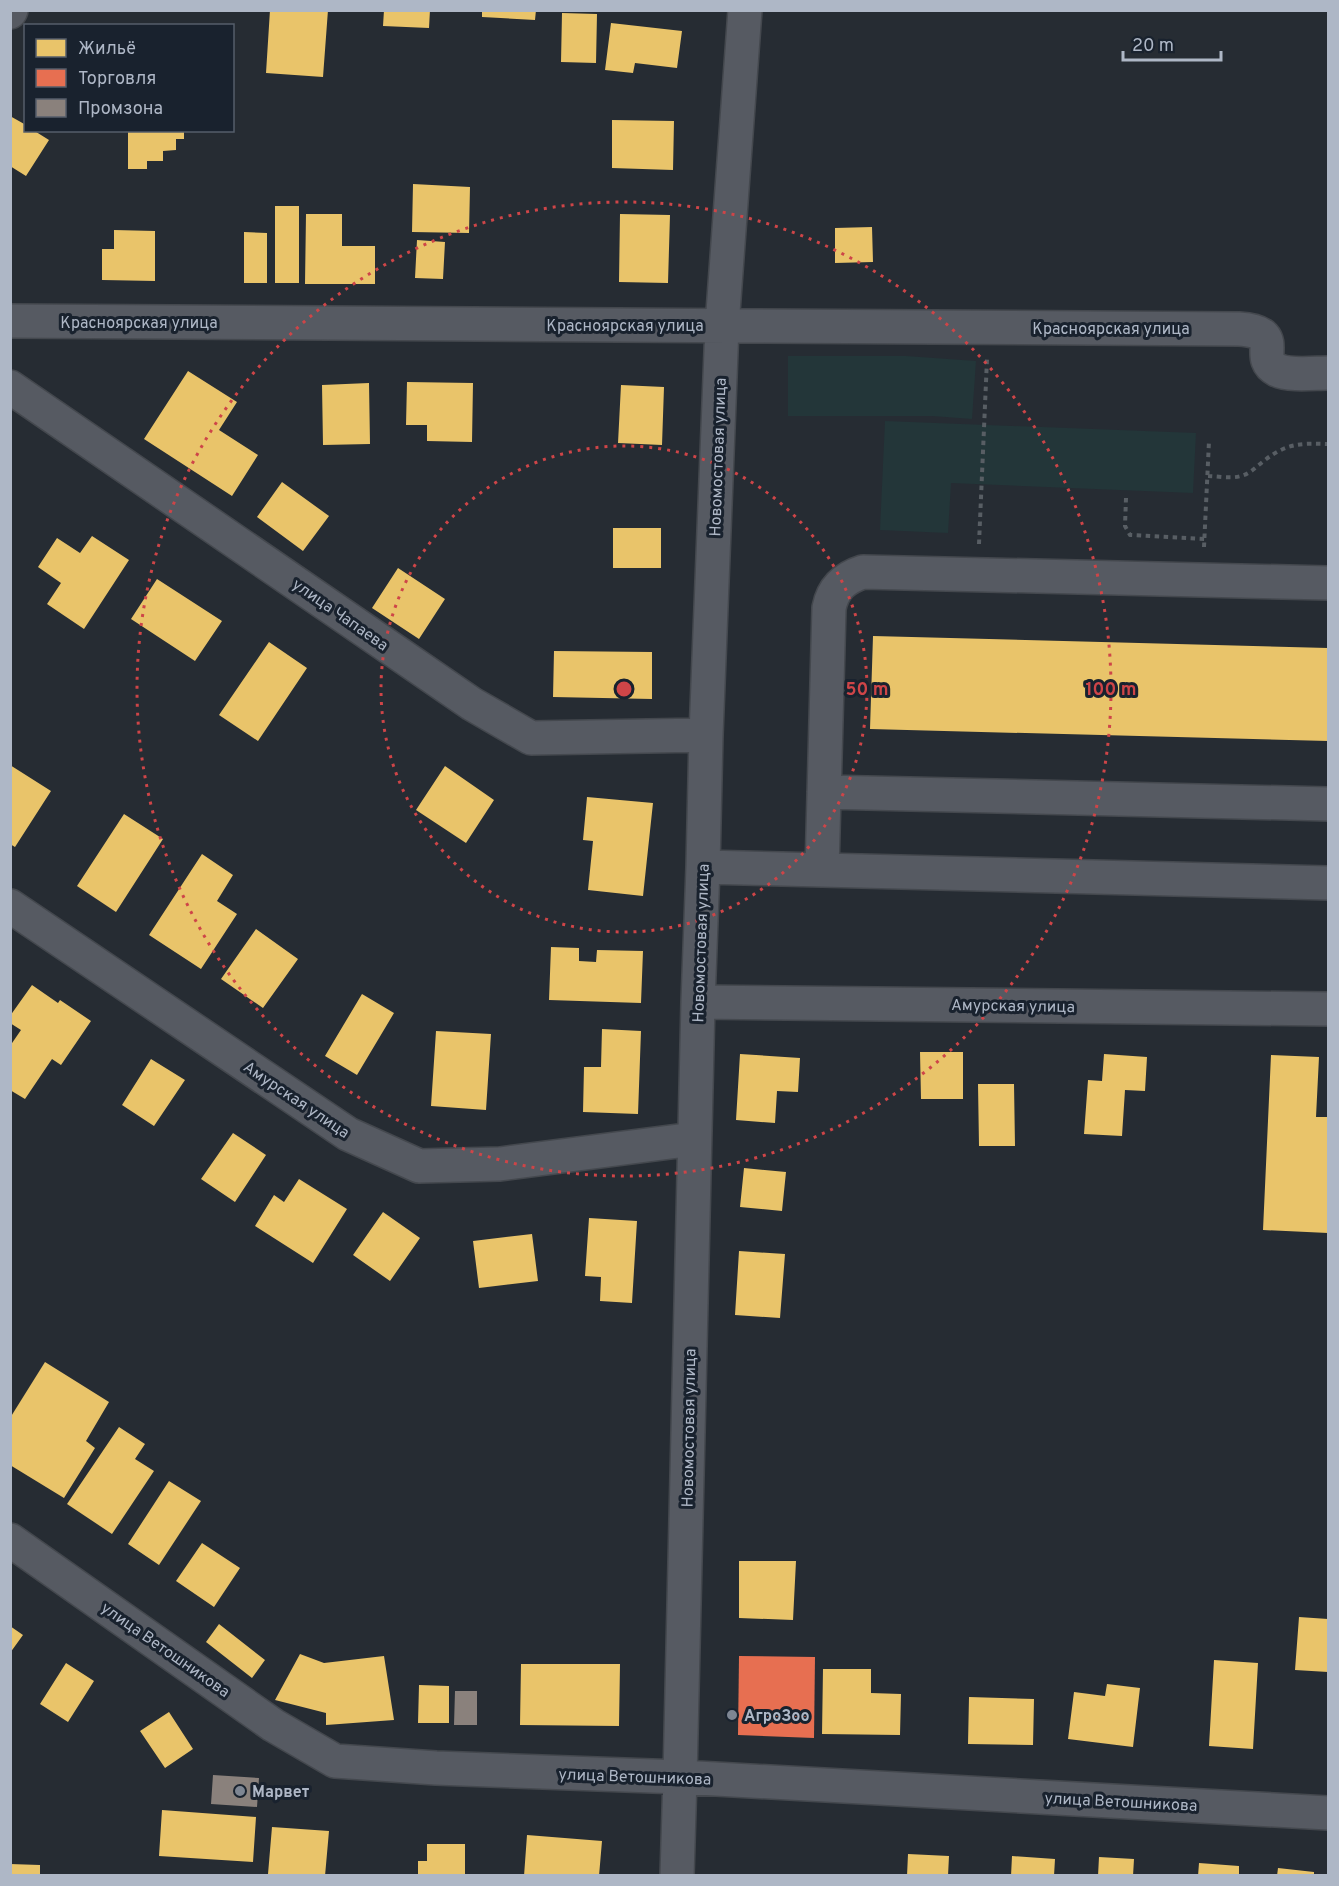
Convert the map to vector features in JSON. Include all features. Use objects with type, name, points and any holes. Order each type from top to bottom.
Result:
[{"type":"street","name":"Новомостовая улица","points":[[676,1875],[706,735],[722,326],[745,10]]},
{"type":"street","name":"Красноярская улица","points":[[10,321],[1239,329],[1255,330],[1263,335],[1270,363],[1276,369],[1286,372],[1329,373]]},
{"type":"street","name":"улица Чапаева","points":[[10,387],[472,704],[531,738],[706,735]]},
{"type":"street","points":[[822,870],[829,608],[836,589],[850,576],[863,572],[1329,584]]},
{"type":"street","points":[[824,792],[1329,804]]},
{"type":"street","points":[[703,867],[1329,883]]},
{"type":"street","name":"Амурская улица","points":[[10,906],[348,1134],[419,1166],[500,1164],[694,1139]]},
{"type":"street","name":"Амурская улица","points":[[698,1002],[1329,1009]]},
{"type":"street","name":"улица Ветошникова","points":[[10,1540],[273,1725],[335,1761],[436,1768],[680,1777],[1329,1813]]},
{"type":"path","points":[[978,574],[989,327]]},
{"type":"path","points":[[1203,580],[1209,441]]},
{"type":"path","points":[[1208,476],[1239,477],[1283,449],[1301,443],[1329,444]]},
{"type":"path","points":[[1126,498],[1125,526],[1130,535],[1205,539]]},
{"type":"shaded area","points":[[788,356],[906,356],[976,361],[972,419],[932,416],[788,416]]},
{"type":"shaded area","points":[[885,421],[1196,433],[1193,493],[951,483],[948,533],[880,530]]},
{"type":"building: Жильё","points":[[270,10],[328,10],[323,77],[266,73]]},
{"type":"building: Жильё","points":[[384,10],[430,10],[429,28],[383,26]]},
{"type":"building: Жильё","points":[[482,10],[536,10],[535,20],[482,17]]},
{"type":"building: Жильё","points":[[562,13],[597,14],[596,63],[561,62]]},
{"type":"building: Жильё","points":[[611,23],[682,31],[677,68],[635,63],[633,73],[605,70]]},
{"type":"building: Жильё","points":[[10,116],[24,124],[24,132],[36,132],[49,140],[26,176],[10,166]]},
{"type":"building: Жильё","points":[[612,120],[674,121],[673,170],[612,168]]},
{"type":"building: Жильё","points":[[128,132],[184,132],[184,139],[176,139],[176,150],[163,151],[163,161],[147,161],[147,169],[128,169]]},
{"type":"building: Жильё","points":[[413,184],[470,187],[469,233],[412,232]]},
{"type":"building: Жильё","points":[[275,206],[299,206],[299,283],[275,283]]},
{"type":"building: Жильё","points":[[306,214],[342,214],[342,246],[375,246],[375,284],[305,284]]},
{"type":"building: Жильё","points":[[620,214],[670,215],[668,283],[619,282]]},
{"type":"building: Жильё","points":[[872,227],[873,262],[835,263],[835,228]]},
{"type":"building: Жильё","points":[[114,230],[155,231],[155,281],[102,280],[102,249],[114,249]]},
{"type":"building: Жильё","points":[[244,232],[267,233],[267,283],[244,283]]},
{"type":"building: Жильё","points":[[417,240],[445,242],[443,279],[415,278]]},
{"type":"building: Жильё","points":[[188,371],[237,402],[219,430],[258,455],[232,496],[144,439]]},
{"type":"building: Жильё","points":[[407,382],[473,383],[472,442],[427,441],[427,425],[406,425]]},
{"type":"building: Жильё","points":[[369,383],[370,444],[323,445],[322,385]]},
{"type":"building: Жильё","points":[[621,385],[664,387],[662,445],[618,443]]},
{"type":"building: Жильё","points":[[282,482],[329,516],[303,551],[257,517]]},
{"type":"building: Жильё","points":[[613,528],[661,528],[661,568],[613,568]]},
{"type":"building: Жильё","points":[[92,536],[129,560],[84,629],[47,604],[61,583],[38,567],[57,538],[80,553]]},
{"type":"building: Жильё","points":[[398,568],[445,599],[419,639],[372,608]]},
{"type":"building: Жильё","points":[[157,579],[222,621],[195,661],[131,619]]},
{"type":"building: Жильё","points":[[873,636],[1328,648],[1328,741],[870,729]]},
{"type":"building: Жильё","points":[[269,642],[307,668],[258,741],[219,715]]},
{"type":"building: Жильё","points":[[554,651],[652,652],[652,699],[553,697]]},
{"type":"building: Жильё","points":[[10,765],[51,791],[15,847],[10,844]]},
{"type":"building: Жильё","points":[[445,766],[494,800],[466,843],[416,810]]},
{"type":"building: Жильё","points":[[587,797],[653,803],[643,896],[588,890],[593,841],[583,840]]},
{"type":"building: Жильё","points":[[124,814],[163,839],[116,912],[77,886]]},
{"type":"building: Жильё","points":[[202,854],[233,875],[217,901],[237,914],[201,969],[149,935]]},
{"type":"building: Жильё","points":[[256,929],[298,959],[263,1008],[221,979]]},
{"type":"building: Жильё","points":[[551,947],[579,948],[579,961],[596,962],[597,950],[643,951],[641,1003],[549,1000]]},
{"type":"building: Жильё","points":[[32,985],[58,1003],[60,1000],[91,1021],[61,1065],[52,1059],[25,1099],[10,1090],[10,1046],[21,1030],[10,1023],[10,1016]]},
{"type":"building: Жильё","points":[[362,994],[394,1013],[357,1075],[325,1056]]},
{"type":"building: Жильё","points":[[602,1029],[641,1031],[638,1114],[583,1112],[584,1067],[601,1067]]},
{"type":"building: Жильё","points":[[436,1031],[491,1034],[486,1110],[431,1106]]},
{"type":"building: Жильё","points":[[920,1052],[963,1052],[963,1099],[921,1099]]},
{"type":"building: Жильё","points":[[740,1054],[800,1058],[798,1092],[777,1091],[775,1123],[736,1120]]},
{"type":"building: Жильё","points":[[1104,1054],[1147,1057],[1145,1091],[1125,1090],[1122,1136],[1084,1134],[1088,1080],[1102,1081]]},
{"type":"building: Жильё","points":[[1271,1055],[1319,1057],[1316,1117],[1328,1117],[1328,1233],[1263,1230]]},
{"type":"building: Жильё","points":[[151,1059],[185,1080],[154,1126],[122,1105]]},
{"type":"building: Жильё","points":[[978,1084],[1014,1084],[1015,1146],[979,1146]]},
{"type":"building: Жильё","points":[[233,1133],[266,1155],[235,1202],[201,1179]]},
{"type":"building: Жильё","points":[[744,1168],[786,1172],[782,1211],[740,1207]]},
{"type":"building: Жильё","points":[[299,1179],[347,1209],[313,1263],[255,1226],[274,1195],[284,1202]]},
{"type":"building: Жильё","points":[[383,1212],[420,1238],[390,1281],[353,1255]]},
{"type":"building: Жильё","points":[[589,1218],[637,1221],[632,1303],[600,1301],[601,1277],[585,1276]]},
{"type":"building: Жильё","points":[[532,1234],[538,1281],[479,1288],[473,1241]]},
{"type":"building: Жильё","points":[[739,1251],[785,1254],[780,1318],[735,1315]]},
{"type":"building: Жильё","points":[[45,1362],[109,1402],[86,1441],[95,1448],[64,1498],[10,1465],[10,1418]]},
{"type":"building: Жильё","points":[[119,1427],[145,1444],[135,1459],[154,1471],[112,1534],[67,1504]]},
{"type":"building: Жильё","points":[[169,1481],[201,1501],[159,1565],[128,1544]]},
{"type":"building: Жильё","points":[[202,1543],[240,1568],[214,1607],[176,1581]]},
{"type":"building: Жильё","points":[[739,1561],[796,1561],[793,1620],[739,1618]]},
{"type":"building: Жильё","points":[[1299,1617],[1328,1619],[1328,1672],[1295,1670]]},
{"type":"building: Жильё","points":[[219,1624],[265,1660],[252,1678],[206,1642]]},
{"type":"building: Жильё","points":[[10,1626],[23,1635],[10,1653]]},
{"type":"building: Жильё","points":[[300,1654],[324,1663],[384,1656],[394,1720],[326,1725],[326,1713],[275,1700]]},
{"type":"building: Жильё","points":[[1214,1660],[1258,1663],[1253,1749],[1209,1746]]},
{"type":"building: Жильё","points":[[66,1663],[94,1681],[68,1722],[40,1704]]},
{"type":"building: Жильё","points":[[521,1664],[620,1664],[619,1726],[520,1725]]},
{"type":"building: Жильё","points":[[823,1669],[871,1669],[871,1693],[901,1694],[900,1735],[822,1734]]},
{"type":"building: Жильё","points":[[1107,1684],[1140,1688],[1133,1747],[1068,1739],[1074,1692],[1105,1696]]},
{"type":"building: Жильё","points":[[419,1685],[449,1686],[449,1723],[418,1723]]},
{"type":"building: Жильё","points":[[969,1697],[1034,1699],[1033,1745],[968,1744]]},
{"type":"building: Жильё","points":[[169,1712],[193,1749],[165,1768],[140,1731]]},
{"type":"building: Жильё","points":[[162,1810],[256,1817],[253,1862],[159,1856]]},
{"type":"building: Жильё","points":[[272,1827],[329,1831],[325,1876],[268,1874]]},
{"type":"building: Жильё","points":[[527,1835],[602,1841],[599,1876],[524,1876]]},
{"type":"building: Жильё","points":[[427,1844],[465,1844],[465,1876],[418,1876],[418,1861],[427,1861]]},
{"type":"building: Жильё","points":[[908,1854],[949,1856],[948,1876],[907,1876]]},
{"type":"building: Жильё","points":[[1012,1856],[1055,1859],[1054,1876],[1011,1876]]},
{"type":"building: Жильё","points":[[1099,1857],[1134,1859],[1133,1876],[1098,1876]]},
{"type":"building: Жильё","points":[[1199,1863],[1239,1866],[1239,1876],[1198,1876]]},
{"type":"building: Жильё","points":[[10,1864],[40,1865],[40,1876],[10,1876]]},
{"type":"building: Жильё","points":[[1278,1868],[1314,1872],[1314,1876],[1277,1876]]},
{"type":"building: Торговля","points":[[739,1656],[815,1657],[814,1738],[738,1735]]},
{"type":"building: Промзона","points":[[455,1691],[477,1691],[477,1725],[454,1725]]},
{"type":"building: Промзона","points":[[213,1775],[259,1778],[257,1807],[211,1804]]},
{"type":"place","name":"АгроЗоо","points":[[732,1715]]},
{"type":"place","name":"Марвет","points":[[240,1791]]}]
